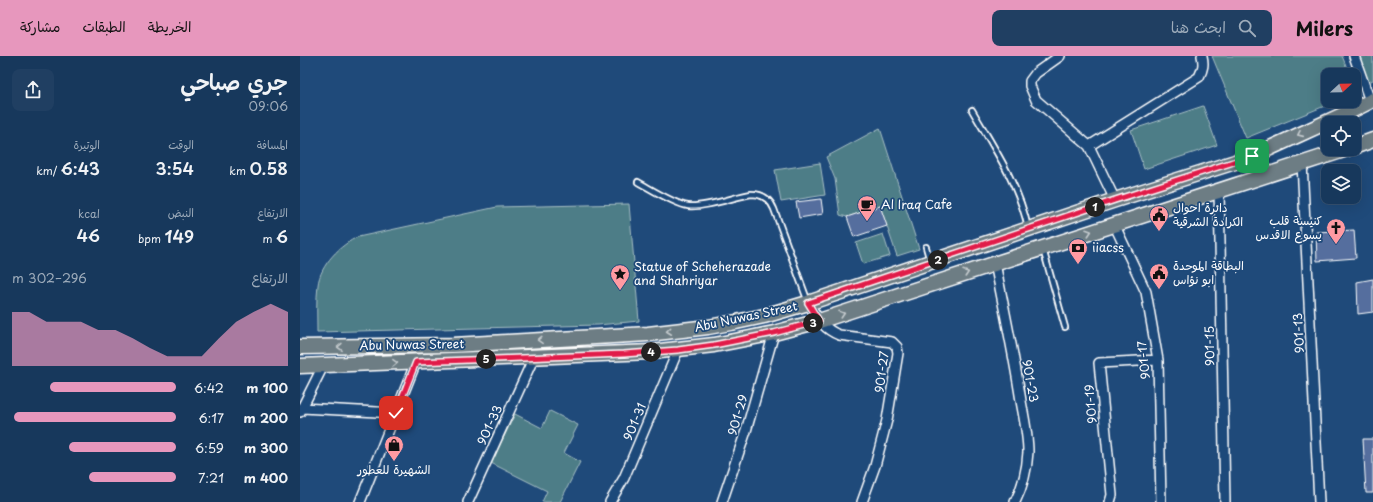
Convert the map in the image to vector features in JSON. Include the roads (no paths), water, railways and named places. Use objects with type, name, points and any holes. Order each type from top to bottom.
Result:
[{"type":"main road","name":"Abu Nuwas Street","points":[[300,347],[453,345],[648,334],[736,322],[764,316],[808,303],[1115,200],[1252,156],[1372,100]]},
{"type":"main road","points":[[1361,144],[1373,140]]},
{"type":"main road","name":"Abu Nuwas Street","points":[[300,366],[678,350],[714,345],[774,333],[819,321],[1324,156]]},
{"type":"street","points":[[1060,56],[1036,73],[1030,81],[1030,86],[1036,100],[1088,146],[1115,200]]},
{"type":"street","points":[[1088,146],[1199,77],[1204,64],[1202,56]]},
{"type":"street","points":[[1354,56],[1372,100]]},
{"type":"street","name":"901-13","points":[[1302,163],[1319,502]]},
{"type":"street","name":"901-15","points":[[1219,190],[1225,502]]},
{"type":"street","name":"901-17","points":[[1114,224],[1146,292],[1158,360],[1161,502]]},
{"type":"street","name":"901-23","points":[[995,264],[1017,374],[1027,440],[1028,453],[1025,477],[1015,502]]},
{"type":"street","name":"901-27","points":[[808,303],[819,321],[831,332],[839,335],[892,342],[897,347],[898,353],[887,420],[875,466],[862,502]]},
{"type":"street","name":"901-29","points":[[722,502],[746,431],[774,333]]},
{"type":"street","name":"901-31","points":[[610,502],[624,478],[678,350]]},
{"type":"street","name":"901-33","points":[[468,502],[534,357]]},
{"type":"street","name":"901-19","points":[[1110,502],[1112,494],[1099,363],[1158,360]]},
{"type":"street","points":[[360,502],[416,362]]},
{"type":"street","points":[[323,366],[301,410],[396,413]]},
{"type":"street","points":[[1018,502],[1021,490]]},
{"type":"lane","points":[[972,110],[1006,168],[1014,186],[1028,230]]},
{"type":"lane","points":[[638,182],[678,203],[689,206],[699,206],[751,194],[759,194],[766,197],[773,206],[808,303]]},
{"type":"lane","points":[[926,247],[931,262]]},
{"type":"lane","points":[[1042,248],[1065,327]]},
{"type":"place","name":"Al Iraq Cafe","points":[[867,222]]},
{"type":"place","name":"دائرة احوال الكرادة الشرقية","points":[[1159,232]]},
{"type":"place","name":"كنيسة قلب يسوع الاقدس","points":[[1336,245]]},
{"type":"place","name":"iiacss","points":[[1078,265]]},
{"type":"place","name":"البطاقة الموحدة ابو نؤاس","points":[[1159,290]]},
{"type":"place","name":"Statue of Scheherazade and Shahriyar","points":[[620,291]]},
{"type":"place","name":"الشهيرة للعطور","points":[[394,462]]}]
